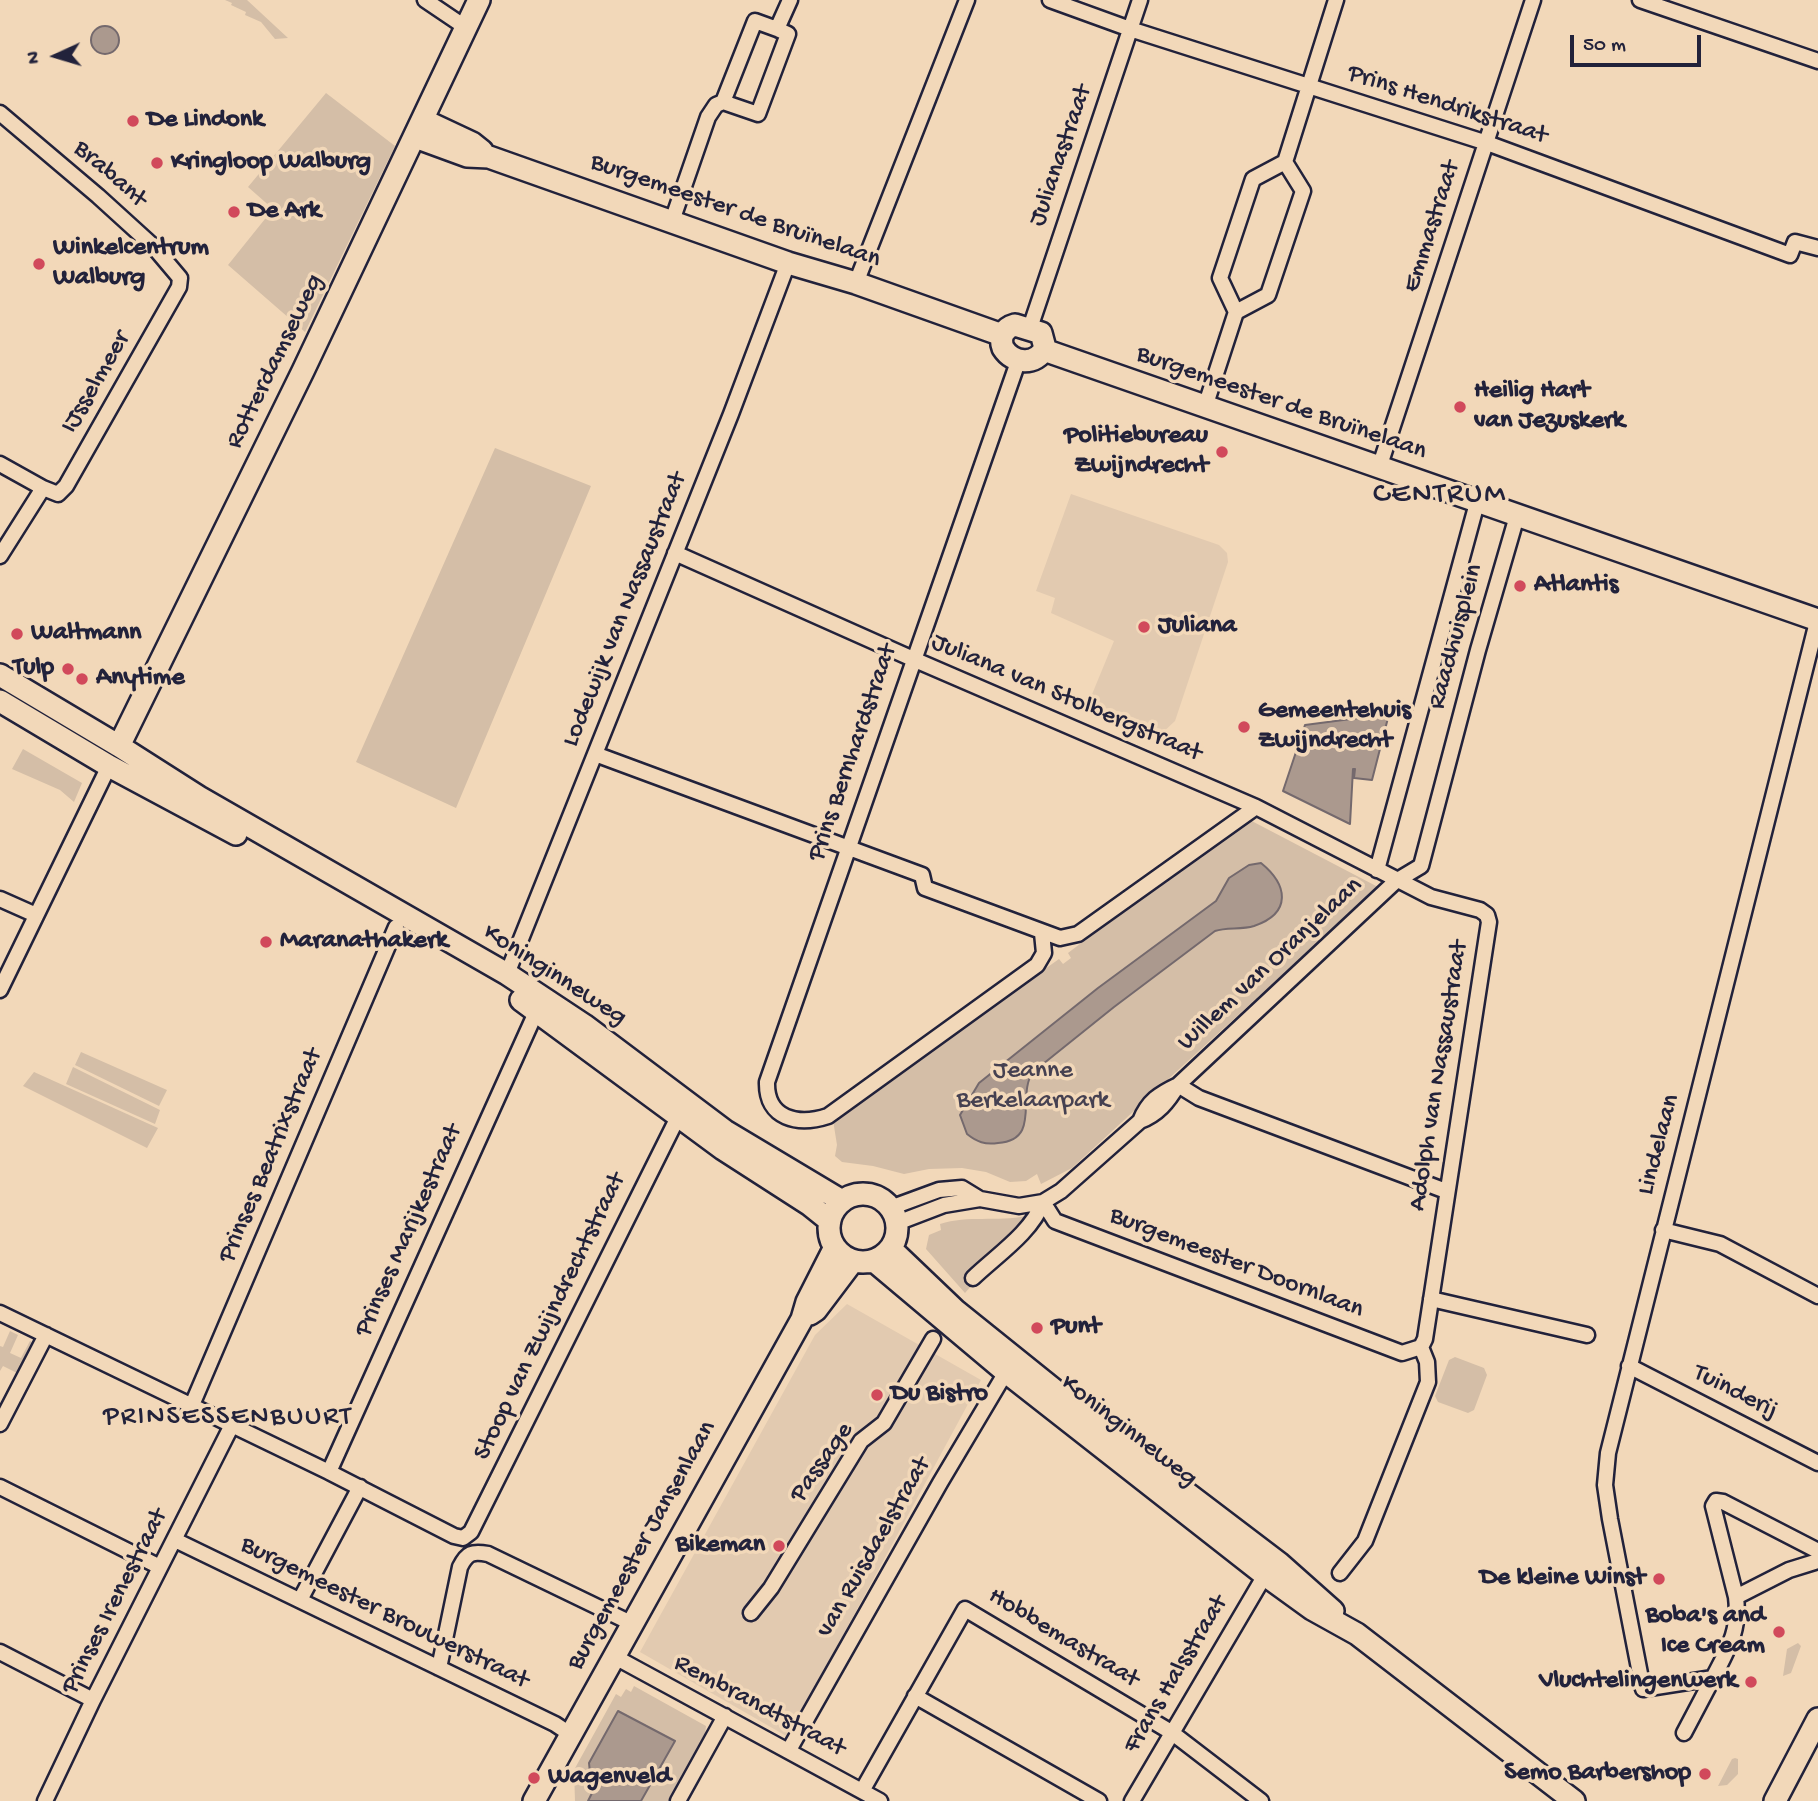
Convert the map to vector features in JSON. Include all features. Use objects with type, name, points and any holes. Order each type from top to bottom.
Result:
[{"type":"main road","name":"Rotterdamseweg","points":[[119,746],[479,0]]},
{"type":"main road","name":"Burgemeester de Bruïnelaan","points":[[419,129],[471,143],[489,157],[788,263],[856,283],[1002,335]]},
{"type":"main road","points":[[1015,325],[1030,328],[1041,334],[1045,344],[1036,360],[1026,362],[1005,353],[1001,344],[1006,329],[1015,325]]},
{"type":"main road","name":"Burgemeester de Bruïnelaan","points":[[1044,350],[1818,619]]},
{"type":"main road","name":"Koninginneweg","points":[[0,675],[199,797],[507,974],[584,1025],[725,1131],[842,1201]]},
{"type":"main road","name":"Koninginneweg","points":[[0,701],[108,766],[249,841],[537,1010],[723,1149],[810,1205],[830,1221]]},
{"type":"main road","points":[[859,1194],[871,1195],[882,1200],[894,1215],[896,1236],[872,1257],[835,1247],[830,1235],[830,1221],[834,1210],[842,1201],[859,1194]]},
{"type":"main road","name":"Burgemeester Jansenlaan","points":[[534,1801],[802,1319],[807,1302],[835,1247]]},
{"type":"main road","name":"Koninginneweg","points":[[872,1257],[1006,1372],[1265,1575],[1312,1609],[1357,1634]]},
{"type":"main road","name":"Koninginneweg","points":[[872,1257],[956,1311],[1104,1430],[1289,1571],[1357,1634],[1574,1801]]},
{"type":"main road","name":"Burgemeester Jansenlaan","points":[[802,1319],[816,1310],[872,1257]]},
{"type":"main road","points":[[1775,1801],[1818,1719]]},
{"type":"street","points":[[425,0],[465,27]]},
{"type":"street","points":[[777,29],[790,0]]},
{"type":"street","points":[[856,283],[967,0]]},
{"type":"street","name":"Prins Hendrikstraat","points":[[1049,0],[1130,29],[1487,143],[1790,255],[1795,242],[1818,248]]},
{"type":"street","name":"Julianastraat","points":[[1030,328],[1140,0]]},
{"type":"street","points":[[1205,408],[1236,312],[1220,278],[1253,179],[1285,162],[1336,0]]},
{"type":"street","name":"Emmastraat","points":[[1379,468],[1533,0]]},
{"type":"street","points":[[1640,0],[1818,61]]},
{"type":"street","points":[[672,221],[710,113],[723,102],[755,21],[788,34],[758,114],[723,102]]},
{"type":"street","name":"Brabant","points":[[0,113],[153,246],[180,278]]},
{"type":"street","points":[[1236,312],[1268,295],[1303,191],[1285,162]]},
{"type":"street","name":"Lodewijk van Nassaustraat","points":[[507,974],[731,414],[788,263]]},
{"type":"street","name":"IJsselmeer","points":[[43,488],[58,494],[66,486],[179,287],[180,278]]},
{"type":"street","name":"Prins Bernhardstraat","points":[[1019,359],[767,1082],[766,1097],[771,1108],[783,1116],[797,1119],[816,1120],[828,1116],[1037,965],[1044,953],[1042,933]]},
{"type":"street","points":[[0,464],[43,488],[0,556]]},
{"type":"street","name":"Raadhuisplein","points":[[1377,870],[1478,503]]},
{"type":"street","name":"Raadhuisplein","points":[[1396,881],[1421,866],[1478,650],[1517,516]]},
{"type":"street","name":"Juliana van Stolbergstraat","points":[[675,553],[1256,807],[1396,881]]},
{"type":"street","name":"Lindelaan","points":[[1713,1678],[1643,1689],[1605,1485],[1608,1453],[1818,619]]},
{"type":"street","points":[[595,754],[922,875],[925,888],[1059,938],[1078,934],[1256,807]]},
{"type":"street","points":[[0,990],[108,766]]},
{"type":"street","name":"Adolph van Nassaustraat","points":[[1396,881],[1431,897],[1480,910],[1487,915],[1489,922],[1425,1339],[1421,1347]]},
{"type":"street","name":"Willem van Oranjelaan","points":[[973,1278],[1029,1226],[1037,1216],[1042,1202],[1061,1191],[1140,1121],[1146,1107],[1159,1094],[1178,1085],[1396,881]]},
{"type":"street","points":[[0,899],[36,915]]},
{"type":"street","name":"Prinses Beatrixstraat","points":[[192,1405],[396,927]]},
{"type":"street","name":"Prinses Marijkestraat","points":[[329,1472],[537,1010]]},
{"type":"street","points":[[1178,1085],[1199,1098],[1446,1191]]},
{"type":"street","name":"Stoop van Zwijndrechtstraat","points":[[360,1487],[454,1536],[463,1538],[471,1532],[679,1115]]},
{"type":"street","points":[[894,1215],[980,1199],[1018,1206],[1042,1202]]},
{"type":"street","name":"Burgemeester Doornlaan","points":[[1042,1202],[1055,1221],[1402,1353],[1421,1347]]},
{"type":"street","points":[[1663,1230],[1720,1244],[1818,1296]]},
{"type":"street","points":[[1431,1299],[1587,1335]]},
{"type":"street","points":[[0,1313],[360,1487],[300,1601]]},
{"type":"street","points":[[0,1424],[46,1335]]},
{"type":"street","name":"Passage","points":[[751,1614],[771,1588],[861,1441],[884,1423],[933,1339]]},
{"type":"street","points":[[1340,1573],[1365,1541],[1428,1382],[1427,1362],[1421,1347]]},
{"type":"street","name":"Tuinderij","points":[[1629,1366],[1818,1463]]},
{"type":"street","name":"van Ruisdaelstraat","points":[[789,1750],[1006,1372]]},
{"type":"street","name":"Prinses Irenestraat","points":[[45,1801],[232,1425]]},
{"type":"street","points":[[0,1488],[160,1567]]},
{"type":"street","points":[[1684,1733],[1735,1633],[1738,1612],[1713,1506],[1716,1501],[1723,1502],[1818,1551]]},
{"type":"street","name":"Burgemeester Brouwerstraat","points":[[175,1540],[570,1734]]},
{"type":"street","points":[[439,1668],[460,1567],[468,1554],[474,1552],[488,1554],[633,1624]]},
{"type":"street","points":[[1736,1597],[1790,1570],[1818,1561]]},
{"type":"street","name":"Frans Halsstraat","points":[[1132,1801],[1265,1575]]},
{"type":"street","name":"Hobbemastraat","points":[[915,1696],[965,1609],[1171,1732],[1261,1801]]},
{"type":"street","points":[[0,1652],[93,1700]]},
{"type":"street","name":"Rembrandtstraat","points":[[615,1657],[880,1801]]},
{"type":"street","points":[[862,1791],[915,1696],[1099,1801]]},
{"type":"street","points":[[678,1801],[725,1716]]},
{"type":"shaded area","points":[[105,26],[115,30],[119,40],[115,50],[105,54],[95,50],[91,40],[95,30]]},
{"type":"shaded area","name":"Juliana","points":[[1071,494],[1219,545],[1227,553],[1228,562],[1175,721],[1160,735],[1088,704],[1114,641],[1051,613],[1055,598],[1036,591]]},
{"type":"shaded area","points":[[1389,714],[1372,780],[1354,778],[1353,769],[1350,824],[1283,791],[1305,725]]},
{"type":"shaded area","points":[[1261,863],[1277,880],[1281,889],[1282,898],[1275,914],[1254,926],[1215,931],[1033,1072],[1028,1082],[1026,1115],[1020,1134],[1011,1140],[985,1143],[967,1134],[960,1115],[979,1083],[1098,988],[1216,901],[1229,878],[1249,865]]},
{"type":"shaded area","points":[[847,1304],[981,1380],[788,1737],[640,1652],[815,1335]]},
{"type":"shaded area","points":[[618,1711],[675,1741],[641,1801],[588,1801],[592,1793],[589,1763]]},
{"type":"green space","points":[[225,0],[247,0],[288,38],[275,39],[261,22],[245,15],[246,12]]},
{"type":"green space","points":[[326,93],[395,146],[305,332],[228,265],[273,209],[248,187]]},
{"type":"green space","points":[[495,448],[591,486],[456,808],[356,762]]},
{"type":"green space","points":[[23,749],[82,783],[74,802],[60,790],[12,769]]},
{"type":"green space","name":"Jeanne Berkelaarpark","points":[[1246,818],[1378,887],[1152,1094],[1150,1092],[1146,1096],[1147,1099],[1072,1168],[1041,1184],[1037,1174],[1026,1181],[1010,1182],[986,1172],[962,1168],[929,1169],[904,1174],[842,1162],[835,1156],[837,1145],[833,1120],[1059,959],[1063,964],[1071,958],[1068,953]]},
{"type":"green space","points":[[81,1052],[167,1090],[159,1106],[75,1065]]},
{"type":"green space","points":[[73,1067],[160,1110],[155,1124],[66,1084]]},
{"type":"green space","points":[[34,1072],[158,1128],[147,1148],[23,1086]]},
{"type":"green space","points":[[1026,1216],[1028,1220],[965,1277],[972,1285],[965,1293],[926,1249],[929,1235],[941,1230],[940,1224]]},
{"type":"green space","points":[[10,1331],[18,1335],[10,1353],[21,1358],[30,1341],[36,1344],[21,1375],[3,1366],[0,1371],[0,1346],[3,1347]]},
{"type":"green space","points":[[1455,1357],[1484,1368],[1487,1375],[1474,1410],[1468,1413],[1438,1402],[1435,1396],[1449,1360]]},
{"type":"green space","points":[[1798,1643],[1801,1646],[1791,1673],[1783,1676],[1787,1649]]},
{"type":"green space","points":[[634,1686],[706,1726],[705,1735],[678,1784],[679,1792],[673,1794],[669,1801],[641,1801],[674,1741],[618,1712],[589,1763],[592,1793],[588,1801],[575,1801],[574,1770],[616,1694],[621,1697],[626,1689],[631,1692]]},
{"type":"green space","points":[[1732,1759],[1738,1759],[1738,1774],[1727,1785],[1718,1786]]},
{"type":"place","name":"De Lindonk","points":[[133,121]]},
{"type":"place","name":"Kringloop Walburg","points":[[157,163]]},
{"type":"place","name":"De Ark","points":[[234,212]]},
{"type":"place","name":"Winkelcentrum Walburg","points":[[39,264]]},
{"type":"place","name":"Heilig Hart van Jezuskerk","points":[[1460,407]]},
{"type":"place","name":"Politiebureau Zwijndrecht","points":[[1222,452]]},
{"type":"place","name":"Atlantis","points":[[1520,586]]},
{"type":"place","name":"Juliana","points":[[1144,627]]},
{"type":"place","name":"Waltmann","points":[[17,634]]},
{"type":"place","name":"Tulp","points":[[68,669]]},
{"type":"place","name":"Anytime","points":[[82,679]]},
{"type":"place","name":"Gemeentehuis Zwijndrecht","points":[[1244,727]]},
{"type":"place","name":"Maranathakerk","points":[[266,942]]},
{"type":"place","name":"Punt","points":[[1037,1328]]},
{"type":"place","name":"Du Bistro","points":[[877,1395]]},
{"type":"place","name":"Bikeman","points":[[779,1546]]},
{"type":"place","name":"De kleine Winst","points":[[1659,1579]]},
{"type":"place","name":"Boba's and Ice Cream","points":[[1779,1632]]},
{"type":"place","name":"Vluchtelingenwerk","points":[[1751,1682]]},
{"type":"place","name":"Semo Barbershop","points":[[1705,1774]]},
{"type":"place","name":"Wagenveld","points":[[534,1778]]},
{"type":"district","name":"CENTRUM","points":[[1440,496]]},
{"type":"district","name":"PRINSESSENBUURT","points":[[228,1419]]}]
